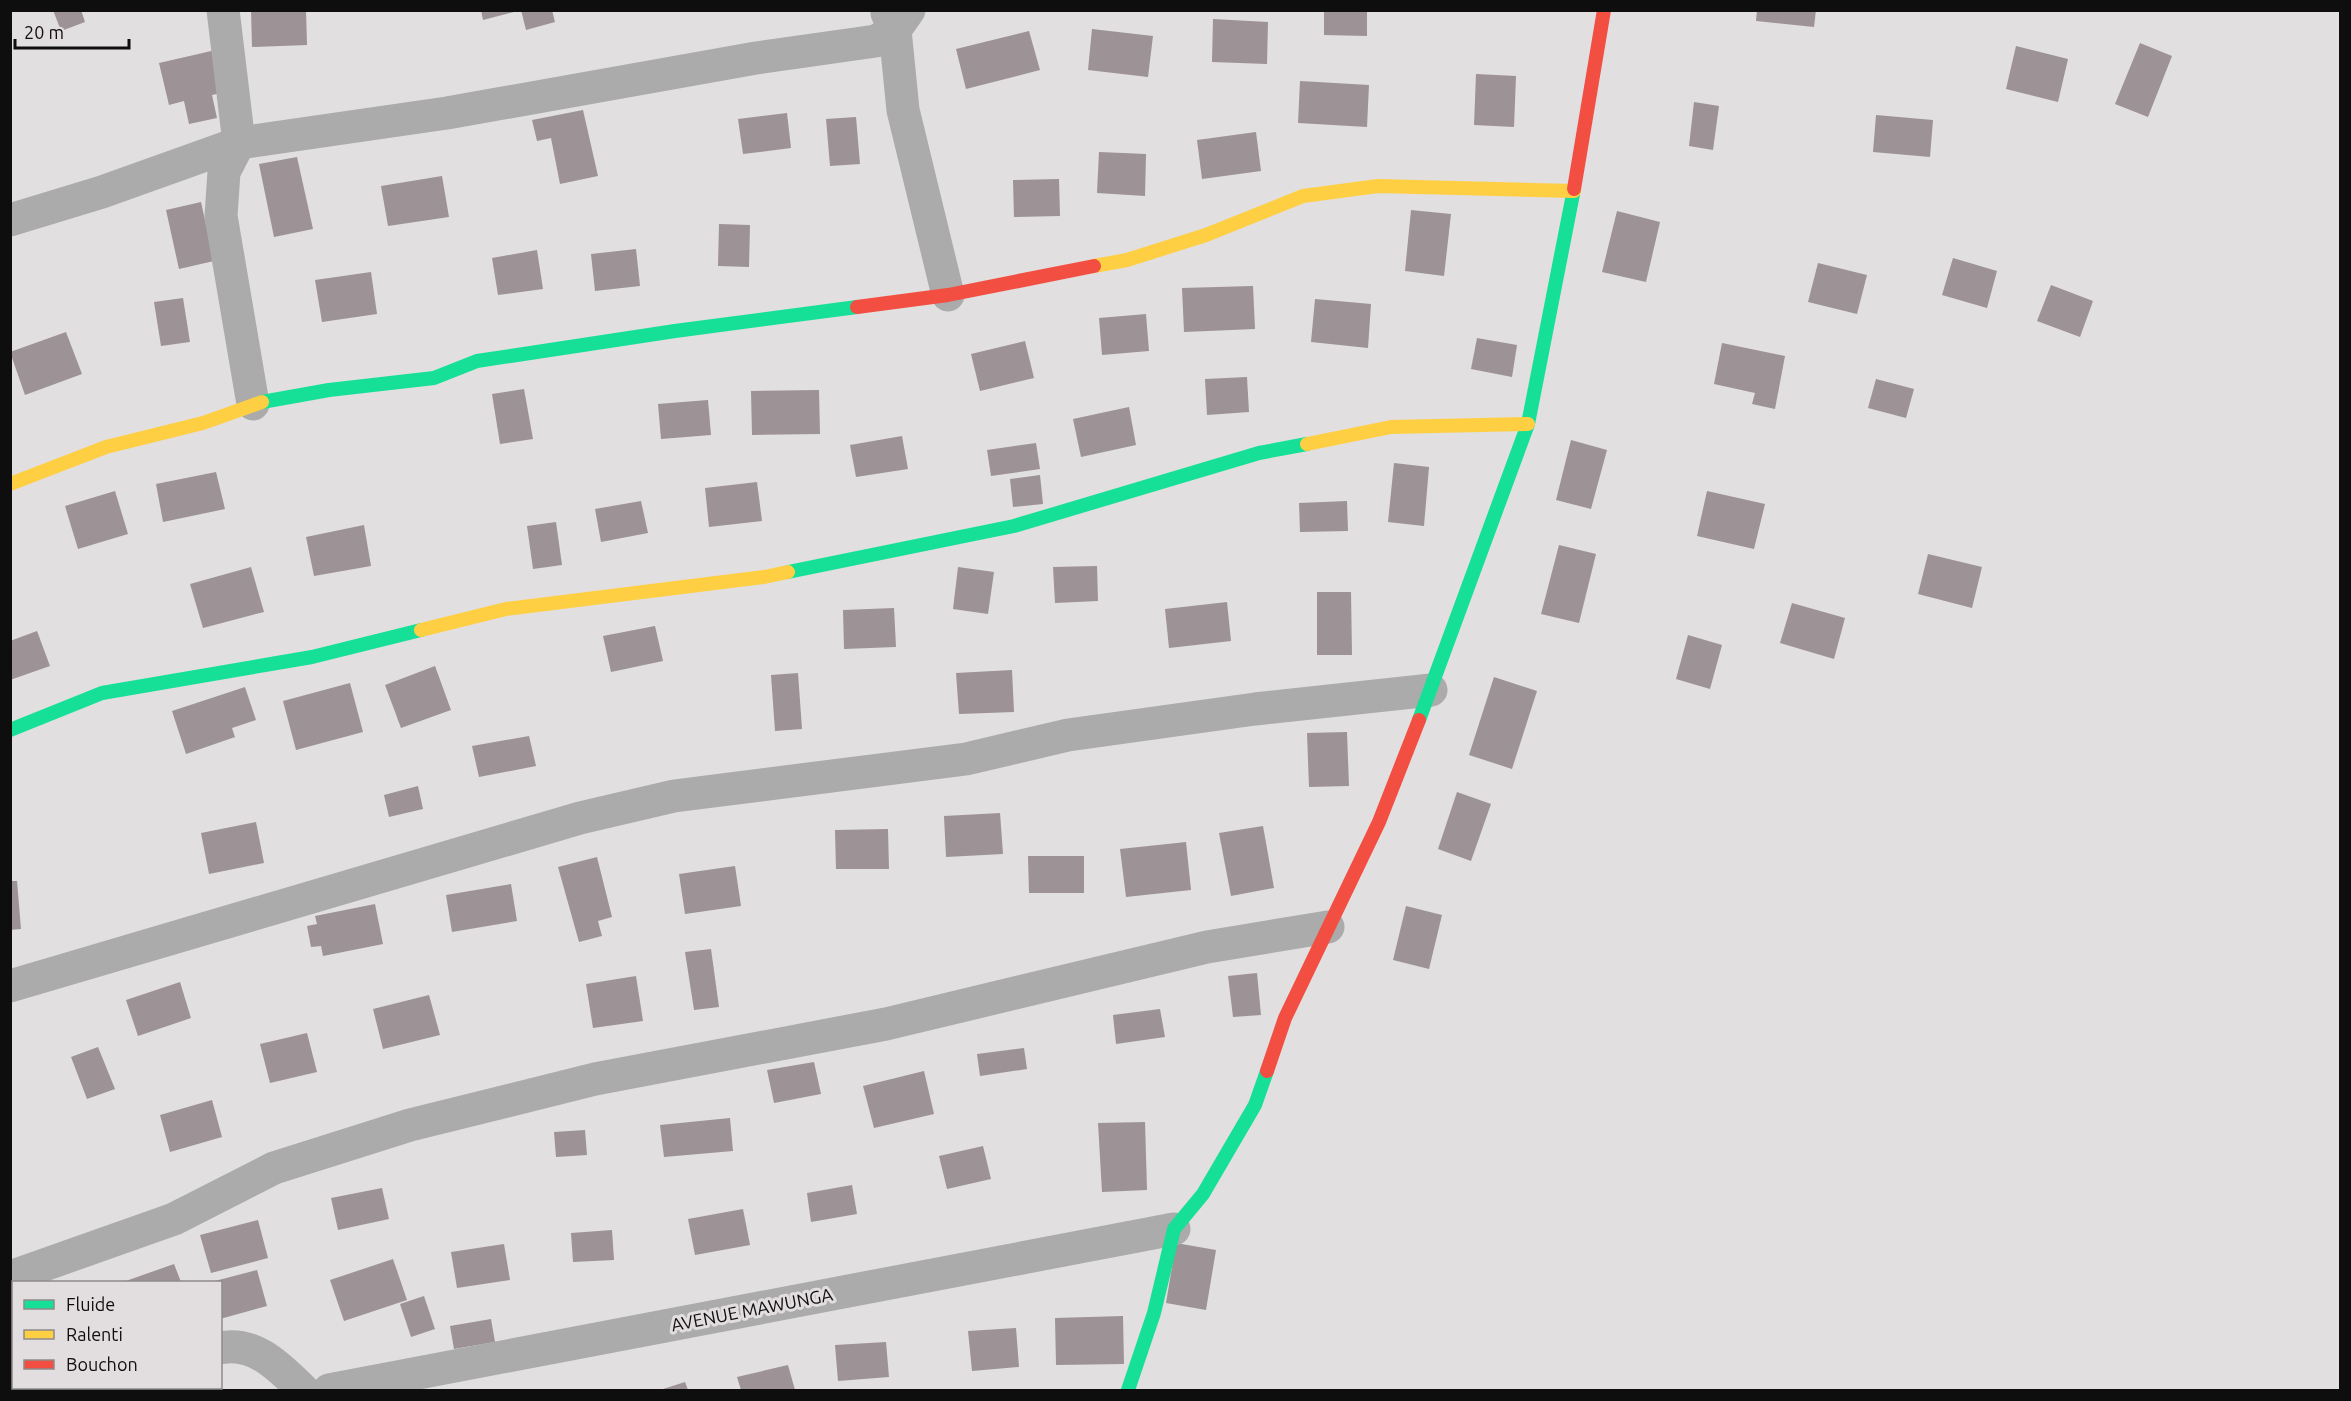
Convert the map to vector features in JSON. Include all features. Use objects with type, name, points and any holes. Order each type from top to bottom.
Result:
[{"type":"street","points":[[223,10],[239,143],[224,172],[221,216],[253,404]]},
{"type":"street","points":[[1128,1390],[1154,1313],[1174,1229],[1203,1194],[1255,1105],[1285,1018],[1379,822],[1431,690],[1528,424],[1574,191],[1604,10]]},
{"type":"street","points":[[10,220],[102,192],[239,143],[447,113],[756,58],[876,41],[897,17]]},
{"type":"street","points":[[897,17],[903,110],[948,295]]},
{"type":"street","points":[[10,484],[106,447],[203,423],[253,404],[329,390],[434,378],[477,361],[675,331],[948,295],[1127,260],[1206,235],[1303,196],[1378,186],[1574,191]]},
{"type":"street","points":[[10,730],[102,693],[312,657],[506,609],[764,577],[1014,526],[1259,453],[1391,427],[1528,424]]},
{"type":"street","points":[[10,986],[580,818],[674,796],[966,759],[1079,733],[1255,709],[1431,690]]},
{"type":"street","points":[[10,1277],[174,1219],[274,1168],[410,1125],[595,1079],[886,1024],[1206,947],[1328,927]]},
{"type":"street","name":"AVENUE MAWUNGA","points":[[329,1390],[1174,1229]]},
{"type":"street","points":[[222,1347],[231,1345],[254,1351],[275,1364],[303,1390]]},
{"type":"building","points":[[53,10],[81,10],[85,22],[61,31]]},
{"type":"building","points":[[251,10],[306,10],[307,45],[252,47]]},
{"type":"building","points":[[481,10],[518,10],[518,11],[483,20]]},
{"type":"building","points":[[521,10],[552,10],[555,22],[526,30]]},
{"type":"building","points":[[1324,10],[1367,10],[1367,36],[1324,35]]},
{"type":"building","points":[[1757,10],[1816,10],[1814,27],[1756,21]]},
{"type":"building","points":[[1213,19],[1268,22],[1267,64],[1212,62]]},
{"type":"building","points":[[1092,29],[1153,36],[1148,77],[1088,70]]},
{"type":"building","points":[[1029,31],[1040,70],[966,89],[956,49]]},
{"type":"building","points":[[2140,43],[2172,56],[2148,117],[2115,104]]},
{"type":"building","points":[[2016,46],[2068,59],[2058,102],[2006,89]]},
{"type":"building","points":[[220,49],[230,91],[212,95],[217,118],[189,124],[184,101],[169,105],[159,63]]},
{"type":"building","points":[[1476,74],[1516,76],[1514,127],[1474,125]]},
{"type":"building","points":[[1300,81],[1369,85],[1367,127],[1298,123]]},
{"type":"building","points":[[1694,102],[1719,106],[1713,150],[1689,146]]},
{"type":"building","points":[[583,110],[598,176],[560,184],[551,138],[537,141],[532,120]]},
{"type":"building","points":[[787,113],[791,148],[743,154],[738,119]]},
{"type":"building","points":[[1876,115],[1933,120],[1930,157],[1873,152]]},
{"type":"building","points":[[856,117],[860,164],[830,166],[826,119]]},
{"type":"building","points":[[1256,132],[1261,171],[1202,179],[1197,140]]},
{"type":"building","points":[[1099,152],[1146,154],[1145,196],[1097,193]]},
{"type":"building","points":[[297,157],[313,229],[274,237],[259,164]]},
{"type":"building","points":[[442,176],[449,217],[388,226],[381,186]]},
{"type":"building","points":[[1059,179],[1060,216],[1014,217],[1013,180]]},
{"type":"building","points":[[201,202],[214,261],[179,269],[166,210]]},
{"type":"building","points":[[1411,210],[1451,214],[1444,276],[1405,271]]},
{"type":"building","points":[[1617,211],[1660,222],[1646,282],[1602,272]]},
{"type":"building","points":[[719,224],[750,225],[749,267],[718,266]]},
{"type":"building","points":[[636,249],[640,286],[595,291],[591,254]]},
{"type":"building","points":[[537,250],[543,289],[498,295],[492,258]]},
{"type":"building","points":[[1953,258],[1997,271],[1987,308],[1942,295]]},
{"type":"building","points":[[1818,263],[1867,275],[1857,314],[1808,302]]},
{"type":"building","points":[[371,272],[377,314],[322,322],[315,280]]},
{"type":"building","points":[[2051,285],[2093,301],[2080,337],[2037,321]]},
{"type":"building","points":[[1253,286],[1255,329],[1184,332],[1182,288]]},
{"type":"building","points":[[183,298],[190,342],[161,346],[154,302]]},
{"type":"building","points":[[1315,299],[1371,304],[1368,348],[1311,342]]},
{"type":"building","points":[[1146,314],[1149,351],[1102,355],[1099,318]]},
{"type":"building","points":[[66,332],[82,374],[25,395],[10,352]]},
{"type":"building","points":[[1477,338],[1517,345],[1512,377],[1471,369]]},
{"type":"building","points":[[1025,341],[1034,378],[980,391],[971,354]]},
{"type":"building","points":[[1722,343],[1785,356],[1775,409],[1752,404],[1755,393],[1714,384]]},
{"type":"building","points":[[1247,377],[1249,412],[1207,415],[1205,379]]},
{"type":"building","points":[[1876,379],[1914,389],[1906,418],[1868,408]]},
{"type":"building","points":[[524,389],[533,439],[500,444],[492,394]]},
{"type":"building","points":[[819,390],[820,434],[752,435],[751,391]]},
{"type":"building","points":[[708,400],[711,435],[661,439],[658,404]]},
{"type":"building","points":[[1129,407],[1136,445],[1081,457],[1073,419]]},
{"type":"building","points":[[902,436],[908,469],[856,477],[850,445]]},
{"type":"building","points":[[1571,440],[1607,450],[1591,509],[1556,500]]},
{"type":"building","points":[[1036,443],[1040,469],[991,476],[987,450]]},
{"type":"building","points":[[1394,463],[1429,467],[1424,526],[1388,522]]},
{"type":"building","points":[[216,472],[225,509],[163,522],[156,484]]},
{"type":"building","points":[[1040,475],[1043,504],[1013,507],[1010,479]]},
{"type":"building","points":[[757,482],[762,521],[709,527],[705,488]]},
{"type":"building","points":[[115,491],[128,534],[78,549],[65,506]]},
{"type":"building","points":[[1707,491],[1765,504],[1754,549],[1697,536]]},
{"type":"building","points":[[641,501],[648,533],[601,542],[595,509]]},
{"type":"building","points":[[1347,501],[1348,531],[1300,532],[1299,503]]},
{"type":"building","points":[[556,522],[562,565],[533,569],[527,526]]},
{"type":"building","points":[[364,525],[371,566],[314,576],[306,537]]},
{"type":"building","points":[[1559,545],[1596,554],[1579,623],[1541,614]]},
{"type":"building","points":[[1928,554],[1982,567],[1972,608],[1918,594]]},
{"type":"building","points":[[1097,566],[1098,601],[1055,603],[1053,567]]},
{"type":"building","points":[[251,567],[264,612],[203,628],[190,584]]},
{"type":"building","points":[[958,567],[994,572],[988,614],[953,609]]},
{"type":"building","points":[[1317,592],[1351,592],[1352,655],[1317,655]]},
{"type":"building","points":[[1227,602],[1231,641],[1169,648],[1165,609]]},
{"type":"building","points":[[1792,603],[1845,618],[1834,659],[1780,643]]},
{"type":"building","points":[[894,608],[896,647],[844,649],[843,610]]},
{"type":"building","points":[[655,626],[663,661],[611,672],[603,636]]},
{"type":"building","points":[[37,631],[50,666],[10,680],[10,641]]},
{"type":"building","points":[[1688,635],[1722,645],[1710,689],[1676,679]]},
{"type":"building","points":[[435,666],[451,710],[401,728],[385,685]]},
{"type":"building","points":[[1012,670],[1014,712],[959,714],[956,673]]},
{"type":"building","points":[[798,673],[802,729],[775,731],[771,675]]},
{"type":"building","points":[[1494,677],[1537,691],[1512,769],[1469,755]]},
{"type":"building","points":[[350,683],[363,732],[296,750],[283,701]]},
{"type":"building","points":[[245,687],[256,720],[232,728],[235,737],[186,754],[172,711]]},
{"type":"building","points":[[1347,732],[1349,786],[1309,787],[1307,733]]},
{"type":"building","points":[[529,736],[536,766],[479,777],[472,746]]},
{"type":"building","points":[[418,786],[423,809],[389,817],[384,795]]},
{"type":"building","points":[[1457,792],[1491,804],[1471,861],[1438,849]]},
{"type":"building","points":[[1000,813],[1003,854],[946,857],[944,816]]},
{"type":"building","points":[[256,822],[264,863],[209,874],[201,833]]},
{"type":"building","points":[[1263,826],[1274,888],[1231,896],[1219,833]]},
{"type":"building","points":[[888,829],[889,869],[836,869],[835,830]]},
{"type":"building","points":[[1186,842],[1191,890],[1126,897],[1120,849]]},
{"type":"building","points":[[1028,856],[1084,856],[1084,893],[1029,893]]},
{"type":"building","points":[[597,857],[612,917],[598,921],[602,936],[579,942],[558,867]]},
{"type":"building","points":[[735,866],[741,906],[685,914],[679,874]]},
{"type":"building","points":[[10,881],[17,881],[21,929],[10,930]]},
{"type":"building","points":[[511,884],[517,921],[452,932],[446,895]]},
{"type":"building","points":[[375,904],[383,944],[323,956],[321,946],[311,947],[307,926],[317,924],[315,916]]},
{"type":"building","points":[[1406,906],[1442,915],[1429,969],[1393,960]]},
{"type":"building","points":[[711,949],[719,1007],[694,1010],[685,952]]},
{"type":"building","points":[[1257,973],[1261,1015],[1233,1017],[1228,976]]},
{"type":"building","points":[[636,976],[643,1021],[593,1028],[586,984]]},
{"type":"building","points":[[180,982],[191,1018],[138,1036],[126,1000]]},
{"type":"building","points":[[429,995],[440,1035],[383,1049],[373,1009]]},
{"type":"building","points":[[1160,1009],[1165,1037],[1116,1044],[1113,1015]]},
{"type":"building","points":[[307,1033],[317,1072],[270,1083],[260,1044]]},
{"type":"building","points":[[98,1047],[115,1089],[87,1099],[71,1057]]},
{"type":"building","points":[[1024,1048],[1027,1069],[980,1076],[977,1054]]},
{"type":"building","points":[[814,1062],[821,1094],[774,1103],[767,1070]]},
{"type":"building","points":[[924,1071],[934,1114],[874,1128],[863,1086]]},
{"type":"building","points":[[212,1100],[222,1137],[170,1152],[160,1115]]},
{"type":"building","points":[[730,1118],[733,1151],[664,1157],[660,1125]]},
{"type":"building","points":[[1145,1122],[1147,1190],[1102,1192],[1098,1123]]},
{"type":"building","points":[[585,1130],[587,1155],[556,1157],[554,1132]]},
{"type":"building","points":[[983,1146],[991,1179],[947,1189],[939,1156]]},
{"type":"building","points":[[852,1185],[857,1214],[811,1222],[807,1193]]},
{"type":"building","points":[[382,1188],[389,1219],[338,1230],[331,1198]]},
{"type":"building","points":[[743,1209],[750,1245],[695,1255],[688,1219]]},
{"type":"building","points":[[258,1220],[268,1258],[211,1273],[200,1235]]},
{"type":"building","points":[[612,1230],[614,1260],[573,1262],[571,1233]]},
{"type":"building","points":[[1176,1243],[1216,1250],[1206,1310],[1166,1303]]},
{"type":"building","points":[[504,1244],[510,1280],[457,1288],[451,1252]]},
{"type":"building","points":[[393,1259],[407,1300],[344,1321],[330,1280]]},
{"type":"building","points":[[174,1264],[181,1281],[126,1281]]},
{"type":"building","points":[[257,1270],[267,1306],[222,1318],[222,1281],[215,1281]]},
{"type":"building","points":[[424,1296],[435,1329],[411,1337],[400,1304]]},
{"type":"building","points":[[1123,1316],[1124,1364],[1056,1365],[1055,1318]]},
{"type":"building","points":[[491,1319],[495,1342],[454,1349],[450,1326]]},
{"type":"building","points":[[1016,1328],[1019,1367],[972,1371],[968,1331]]},
{"type":"building","points":[[886,1342],[889,1377],[838,1381],[835,1345]]},
{"type":"building","points":[[788,1365],[795,1390],[741,1390],[737,1377]]},
{"type":"building","points":[[685,1382],[688,1390],[660,1390]]},
{"type":"traffic: fast","points":[[1419,720],[1528,424],[1574,189]]},
{"type":"traffic: fast","points":[[262,402],[329,390],[434,378],[477,361],[675,331],[857,307]]},
{"type":"traffic: fast","points":[[788,572],[1014,526],[1259,453],[1307,444]]},
{"type":"traffic: fast","points":[[10,730],[102,693],[312,657],[421,630]]},
{"type":"traffic: fast","points":[[1128,1390],[1154,1313],[1174,1229],[1203,1194],[1255,1105],[1267,1071]]},
{"type":"traffic: slow","points":[[1094,266],[1127,260],[1206,235],[1303,196],[1378,186],[1574,191]]},
{"type":"traffic: slow","points":[[10,484],[106,447],[203,423],[262,402]]},
{"type":"traffic: slow","points":[[1307,444],[1391,427],[1528,424]]},
{"type":"traffic: slow","points":[[421,630],[506,609],[764,577],[788,572]]},
{"type":"traffic: jam","points":[[1574,189],[1604,10]]},
{"type":"traffic: jam","points":[[857,307],[948,295],[1094,266]]},
{"type":"traffic: jam","points":[[1267,1071],[1285,1018],[1379,822],[1419,720]]}]
